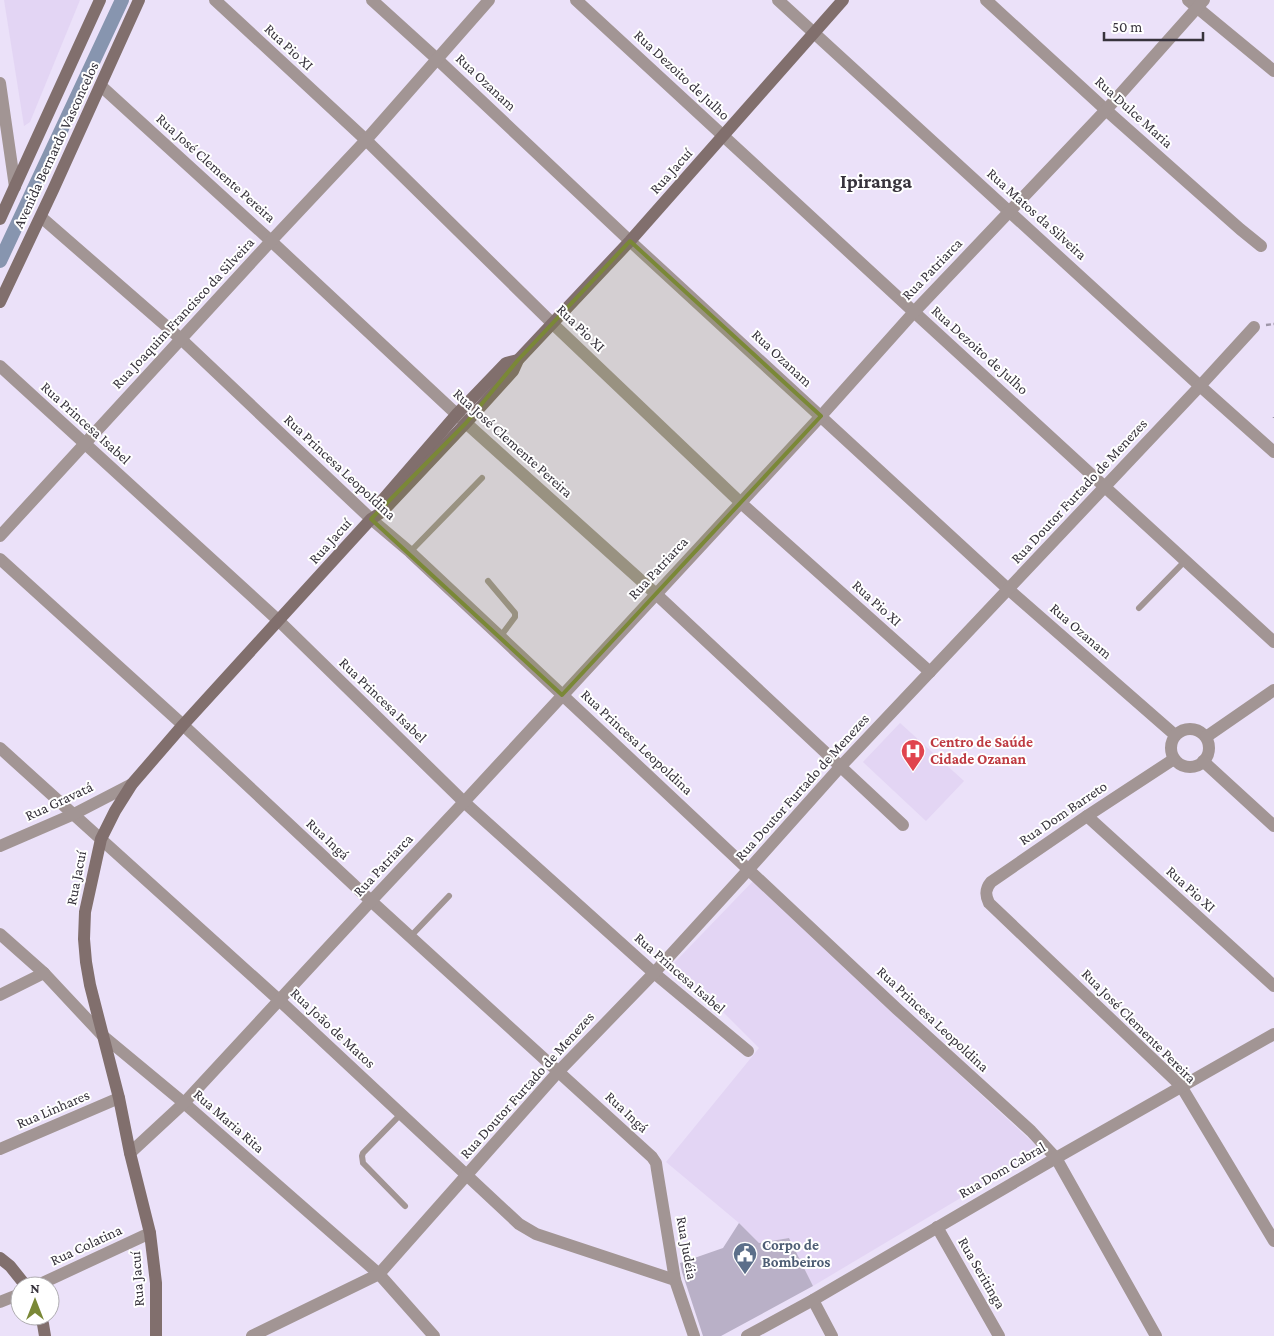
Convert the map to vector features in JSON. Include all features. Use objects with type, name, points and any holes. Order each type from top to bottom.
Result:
[{"type":"main road","name":"Avenida Bernardo Vasconcelos","points":[[0,219],[100,0]]},
{"type":"main road","name":"Avenida Bernardo Vasconcelos","points":[[0,302],[41,217],[139,0]]},
{"type":"main road","name":"Rua Jacuí","points":[[156,1336],[156,1283],[150,1233],[86,962],[84,939],[86,912],[101,838],[132,784],[371,519],[377,506],[462,419],[506,363],[518,360],[630,241],[844,0]]},
{"type":"main road","points":[[0,1258],[18,1276]]},
{"type":"street","name":"Rua Pio XI","points":[[215,0],[366,140],[553,324],[741,503],[930,672]]},
{"type":"street","name":"Rua Ozanam","points":[[372,0],[630,241],[1008,589],[1175,735]]},
{"type":"street","name":"Rua Joaquim Francisco da Silveira","points":[[0,536],[366,140],[490,0]]},
{"type":"street","name":"Rua Dezoito de Julho","points":[[576,0],[1274,642]]},
{"type":"street","name":"Rua Matos da Silveira","points":[[778,0],[1274,452]]},
{"type":"street","name":"Rua Dulce Maria","points":[[986,0],[1106,110],[1261,246]]},
{"type":"street","points":[[1196,3],[1274,70]]},
{"type":"street","name":"Rua Patriarca","points":[[130,1153],[184,1103],[741,503],[914,312],[1106,110],[1196,3]]},
{"type":"street","points":[[0,83],[15,187]]},
{"type":"street","name":"Rua José Clemente Pereira","points":[[101,86],[462,419],[656,594],[904,824]]},
{"type":"street","name":"Rua Princesa Leopoldina","points":[[41,217],[181,339],[371,519],[410,552],[897,1009],[1013,1114],[1056,1158],[1156,1336]]},
{"type":"street","name":"Rua Doutor Furtado de Menezes","points":[[379,1274],[558,1072],[654,973],[842,766],[1200,386],[1254,326]]},
{"type":"street","name":"Rua Princesa Isabel","points":[[0,366],[279,621],[464,802],[654,973],[748,1051]]},
{"type":"street","name":"Rua Ingá","points":[[0,559],[656,1163]]},
{"type":"street","points":[[1206,737],[1274,690]]},
{"type":"street","points":[[1191,728],[1206,737],[1209,743],[1209,750],[1207,756],[1198,765],[1192,767],[1185,766],[1174,759],[1170,747],[1175,735],[1180,731],[1191,728]]},
{"type":"street","name":"Rua João de Matos","points":[[0,748],[279,1000],[520,1224],[536,1234],[675,1280]]},
{"type":"street","name":"Rua Dom Barreto","points":[[989,903],[986,898],[986,892],[991,882],[1174,759]]},
{"type":"street","points":[[1203,761],[1274,826]]},
{"type":"street","name":"Rua Gravatá","points":[[0,846],[74,814],[132,784]]},
{"type":"street","name":"Rua Pio XI","points":[[1087,816],[1274,986]]},
{"type":"street","name":"Rua José Clemente Pereira","points":[[989,903],[1181,1086],[1274,1241]]},
{"type":"street","name":"Rua Maria Rita","points":[[0,934],[44,973],[102,1035],[184,1103],[379,1274],[434,1336]]},
{"type":"street","points":[[0,994],[44,973]]},
{"type":"street","name":"Rua Dom Cabral","points":[[747,1336],[769,1331],[813,1300],[937,1227],[1274,1034]]},
{"type":"street","name":"Rua Linhares","points":[[0,1149],[119,1098]]},
{"type":"street","name":"Rua Judéia","points":[[656,1163],[675,1280],[694,1336]]},
{"type":"street","name":"Rua Seritinga","points":[[937,1227],[999,1336]]},
{"type":"street","name":"Rua Colatina","points":[[58,1276],[150,1233]]},
{"type":"street","points":[[252,1336],[379,1274]]},
{"type":"street","points":[[813,1300],[832,1336]]},
{"type":"lane","points":[[410,552],[482,478]]},
{"type":"lane","points":[[1139,608],[1185,561]]},
{"type":"lane","points":[[488,581],[515,613],[515,617],[500,637]]},
{"type":"lane","points":[[410,937],[449,896]]},
{"type":"lane","points":[[401,1114],[362,1156],[363,1163],[405,1206]]},
{"type":"highlighted area","points":[[630,241],[821,416],[562,695],[371,519],[466,423],[518,360]]},
{"type":"shaded area","points":[[4,0],[80,0],[30,122],[24,126]]},
{"type":"shaded area","name":"Centro de Saúde Cidade Ozanan","points":[[900,723],[964,781],[926,821],[863,762]]},
{"type":"shaded area","points":[[756,878],[863,977],[963,1078],[1041,1150],[813,1286],[789,1238],[759,1243],[739,1223],[666,1162],[759,1048],[674,963]]},
{"type":"building","name":"Corpo de Bombeiros","points":[[739,1223],[759,1243],[789,1238],[813,1286],[721,1336],[703,1336],[680,1263],[723,1248]]},
{"type":"waterway","points":[[0,261],[122,0]]},
{"type":"place","name":"Centro de Saúde Cidade Ozanan","points":[[913,772]]},
{"type":"place","name":"Corpo de Bombeiros","points":[[745,1275]]},
{"type":"district","name":"Ipiranga","points":[[876,181]]}]
